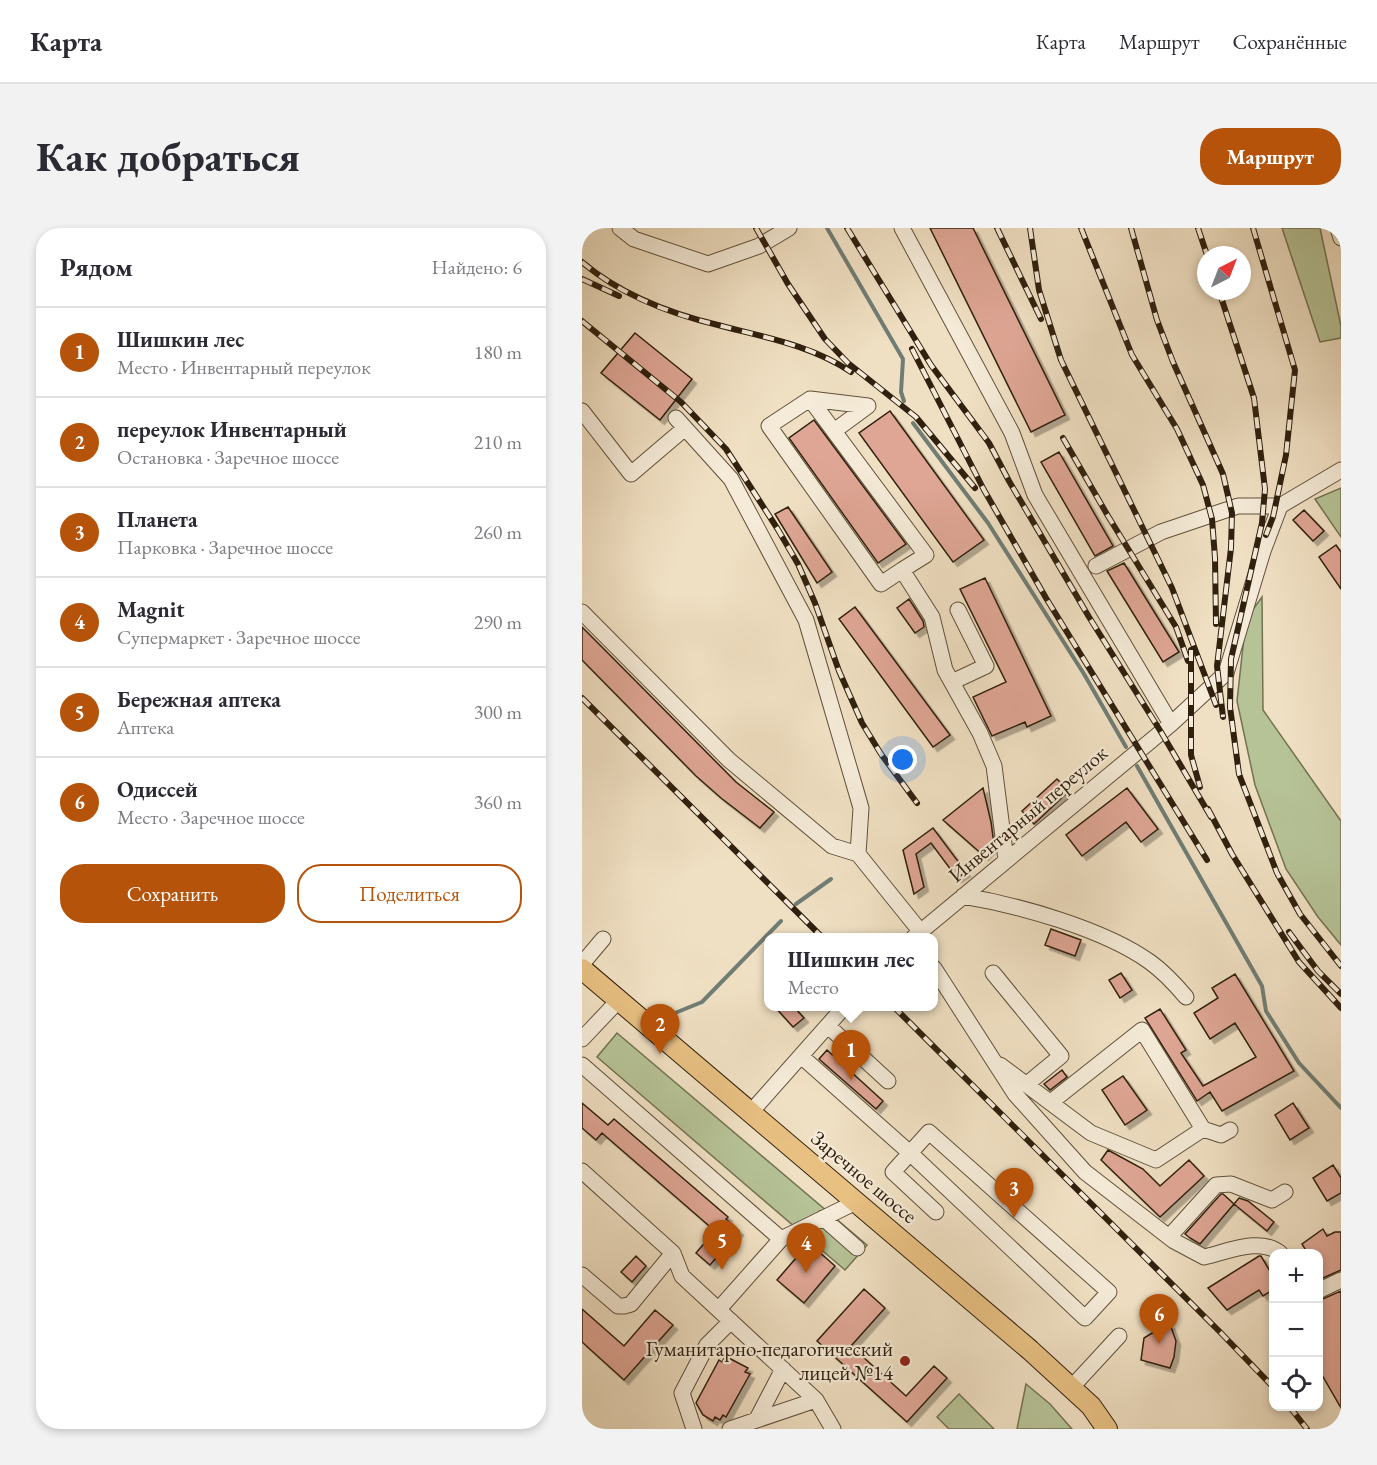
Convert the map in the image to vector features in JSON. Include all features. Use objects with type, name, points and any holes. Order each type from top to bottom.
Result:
[{"type":"main road","name":"Заречное шоссе","points":[[582,969],[1071,1388],[1091,1406],[1107,1429]]},
{"type":"street","points":[[620,228],[634,239],[708,264],[759,246],[789,228]]},
{"type":"street","points":[[902,228],[1012,433],[1035,495],[1171,724]]},
{"type":"street","points":[[1338,228],[1341,238]]},
{"type":"street","points":[[810,399],[926,555],[881,584],[769,426],[810,399],[868,406],[834,431]]},
{"type":"street","points":[[582,411],[631,474],[681,423],[731,479],[806,620],[861,808],[858,854]]},
{"type":"street","points":[[1096,566],[1161,532],[1238,506],[1280,506],[1341,470]]},
{"type":"street","name":"Инвентарный переулок","points":[[919,933],[1171,724],[1226,674],[1263,551],[1280,506]]},
{"type":"street","points":[[902,570],[932,617],[945,670],[980,733],[994,766],[1006,860]]},
{"type":"street","points":[[952,682],[986,666],[958,610]]},
{"type":"street","points":[[582,612],[729,759],[832,846],[858,854],[913,933]]},
{"type":"street","points":[[963,896],[1063,921],[1119,944],[1149,961],[1186,997]]},
{"type":"street","points":[[582,964],[603,939]]},
{"type":"street","points":[[993,973],[1061,1056],[1027,1084]]},
{"type":"street","points":[[938,976],[1015,1094],[1085,1172],[1168,1237],[1204,1257],[1249,1246],[1275,1249]]},
{"type":"street","points":[[582,1039],[618,1001]]},
{"type":"street","points":[[751,1112],[841,1011]]},
{"type":"street","points":[[828,1026],[888,1080]]},
{"type":"street","points":[[1050,1102],[1142,1030],[1203,1129],[1221,1135],[1230,1130]]},
{"type":"street","points":[[801,1056],[910,1153],[1085,1318],[1109,1292],[929,1132],[910,1153],[893,1172],[936,1212]]},
{"type":"street","points":[[993,1060],[1091,1133],[1156,1160],[1203,1129]]},
{"type":"street","points":[[582,1065],[781,1239]]},
{"type":"street","points":[[582,1171],[673,1253],[682,1276],[816,1400],[833,1429]]},
{"type":"street","points":[[1168,1237],[1216,1185],[1231,1184],[1272,1200],[1285,1192]]},
{"type":"street","points":[[718,1309],[781,1239],[856,1202]]},
{"type":"street","points":[[824,1218],[857,1248]]},
{"type":"street","points":[[582,1275],[618,1306],[624,1306],[632,1304],[673,1253]]},
{"type":"street","points":[[1323,1289],[1341,1280]]},
{"type":"street","points":[[694,1429],[682,1393],[707,1345],[731,1321]]},
{"type":"street","points":[[1071,1388],[1119,1336]]},
{"type":"street","points":[[757,1419],[783,1369]]},
{"type":"street","points":[[730,1429],[816,1400]]},
{"type":"green space","points":[[1282,228],[1320,228],[1341,326],[1341,338],[1320,342]]},
{"type":"green space","points":[[1341,488],[1341,537],[1315,499]]},
{"type":"green space","points":[[1262,597],[1263,710],[1341,821],[1341,945],[1318,917],[1286,869],[1255,785],[1237,701],[1246,619]]},
{"type":"green space","points":[[617,1033],[867,1245],[845,1270],[597,1057]]},
{"type":"green space","points":[[1026,1384],[1050,1404],[1072,1429],[1017,1429]]},
{"type":"green space","points":[[959,1394],[994,1429],[949,1429],[937,1417]]},
{"type":"building","points":[[930,228],[973,228],[1065,415],[1031,432]]},
{"type":"building","points":[[635,333],[692,379],[660,420],[601,373]]},
{"type":"building","points":[[890,411],[984,540],[953,562],[859,433]]},
{"type":"building","points":[[814,420],[906,544],[878,563],[789,438]]},
{"type":"building","points":[[1059,452],[1113,546],[1095,556],[1041,462]]},
{"type":"building","points":[[788,507],[832,572],[817,583],[775,514]]},
{"type":"building","points":[[1304,510],[1324,531],[1313,541],[1293,520]]},
{"type":"building","points":[[1336,545],[1341,552],[1341,589],[1319,557]]},
{"type":"building","points":[[1124,563],[1179,652],[1163,662],[1107,571]]},
{"type":"building","points":[[985,578],[1051,716],[1027,727],[1025,722],[992,736],[973,697],[1006,682],[960,589]]},
{"type":"building","points":[[909,599],[923,621],[924,627],[915,633],[897,608]]},
{"type":"building","points":[[855,607],[950,735],[933,747],[839,619]]},
{"type":"building","points":[[582,627],[736,782],[774,812],[760,828],[696,776],[582,660]]},
{"type":"building","points":[[1057,779],[1069,791],[1034,824],[1022,811]]},
{"type":"building","points":[[983,788],[994,845],[984,856],[943,820]]},
{"type":"building","points":[[1127,788],[1158,829],[1141,842],[1126,822],[1082,856],[1066,835]]},
{"type":"building","points":[[933,828],[966,872],[957,878],[931,843],[916,854],[924,887],[914,894],[903,850]]},
{"type":"building","points":[[1051,929],[1081,940],[1075,956],[1045,945]]},
{"type":"building","points":[[1121,973],[1132,990],[1120,998],[1109,980]]},
{"type":"building","points":[[1235,974],[1294,1071],[1222,1111],[1210,1092],[1197,1101],[1145,1018],[1160,1009],[1186,1050],[1181,1053],[1203,1086],[1256,1057],[1235,1023],[1210,1039],[1194,1013],[1218,998],[1212,988]]},
{"type":"building","points":[[779,1011],[798,1011],[804,1018],[793,1027]]},
{"type":"building","points":[[827,1050],[883,1101],[876,1109],[819,1059]]},
{"type":"building","points":[[1062,1070],[1067,1077],[1050,1090],[1044,1084]]},
{"type":"building","points":[[1123,1076],[1147,1110],[1125,1125],[1102,1090]]},
{"type":"building","points":[[582,1103],[608,1125],[614,1119],[728,1217],[726,1219],[739,1231],[710,1265],[696,1253],[715,1231],[602,1133],[596,1140],[582,1128]]},
{"type":"building","points":[[1293,1103],[1309,1128],[1290,1140],[1275,1115]]},
{"type":"building","points":[[1108,1150],[1143,1169],[1160,1186],[1189,1160],[1204,1176],[1160,1217],[1101,1160]]},
{"type":"building","points":[[1333,1165],[1341,1178],[1341,1193],[1327,1201],[1313,1178]]},
{"type":"building","points":[[1221,1194],[1234,1204],[1200,1244],[1185,1234]]},
{"type":"building","points":[[1239,1198],[1248,1201],[1274,1222],[1267,1231],[1234,1204]]},
{"type":"building","points":[[1323,1229],[1327,1236],[1341,1232],[1341,1270],[1323,1278],[1323,1249],[1305,1249],[1302,1244]]},
{"type":"building","points":[[809,1243],[835,1266],[804,1303],[777,1280]]},
{"type":"building","points":[[636,1256],[646,1266],[632,1282],[621,1272]]},
{"type":"building","points":[[1259,1256],[1269,1270],[1269,1292],[1263,1296],[1259,1290],[1227,1310],[1208,1288]]},
{"type":"building","points":[[864,1289],[885,1308],[851,1346],[906,1396],[934,1366],[947,1378],[907,1422],[817,1341]]},
{"type":"building","points":[[1341,1291],[1341,1408],[1323,1377],[1323,1299]]},
{"type":"building","points":[[582,1309],[624,1346],[655,1310],[673,1325],[624,1380],[582,1342]]},
{"type":"building","points":[[1170,1324],[1176,1341],[1170,1368],[1141,1360],[1144,1338],[1152,1333],[1157,1334]]},
{"type":"building","points":[[725,1356],[748,1368],[745,1372],[750,1374],[726,1417],[723,1415],[720,1420],[715,1417],[713,1421],[703,1415],[696,1403],[719,1360],[722,1362]]},
{"type":"waterway","points":[[827,228],[903,359],[901,392],[904,401]]},
{"type":"waterway","points":[[913,423],[988,523],[1084,674],[1126,747]]},
{"type":"waterway","points":[[1137,766],[1262,986],[1266,1011],[1299,1063],[1341,1108]]},
{"type":"waterway","points":[[796,904],[831,879]]},
{"type":"waterway","points":[[769,933],[781,921]]},
{"type":"waterway","points":[[660,1010],[675,1013],[702,1002],[764,938]]},
{"type":"railway","points":[[756,228],[788,284],[825,339],[848,363],[916,417],[975,488]]},
{"type":"railway","points":[[847,228],[931,365],[989,443],[1089,617],[1211,817]]},
{"type":"railway","points":[[997,228],[1041,319]]},
{"type":"railway","points":[[1030,228],[1039,290],[1061,360],[1172,588],[1216,705]]},
{"type":"railway","points":[[1081,228],[1132,355],[1177,429],[1203,485],[1212,519],[1216,624]]},
{"type":"railway","points":[[1131,228],[1157,320],[1173,362],[1223,474],[1232,513],[1231,548],[1217,666],[1223,717]]},
{"type":"railway","points":[[1198,228],[1204,246]]},
{"type":"railway","points":[[1253,228],[1295,370],[1286,455],[1273,517],[1266,535]]},
{"type":"railway","points":[[582,262],[613,284],[663,308],[803,348],[851,372]]},
{"type":"railway","points":[[582,279],[619,296]]},
{"type":"railway","points":[[1222,300],[1254,398],[1265,489],[1262,523],[1231,659],[1230,707],[1239,774],[1277,873],[1300,914],[1341,966]]},
{"type":"railway","points":[[582,321],[681,402],[726,449],[798,564],[815,603],[839,671],[862,723],[881,754],[917,803]]},
{"type":"railway","points":[[912,349],[984,490],[1046,598],[1207,860]]},
{"type":"railway","points":[[1063,438],[1176,627],[1188,661]]},
{"type":"railway","points":[[1191,650],[1191,755],[1200,787]]},
{"type":"railway","points":[[582,698],[818,933]]},
{"type":"railway","points":[[1208,809],[1232,854],[1299,962],[1341,1008]]},
{"type":"railway","points":[[1289,932],[1318,971],[1341,994]]},
{"type":"railway","points":[[898,1011],[1269,1383]]},
{"type":"railway","points":[[1293,1411],[1307,1429]]},
{"type":"place","name":"переулок Инвентарный","points":[[660,1054]]},
{"type":"place","name":"Шишкин лес","points":[[851,1080]]},
{"type":"place","name":"Планета","points":[[1014,1218]]},
{"type":"place","name":"Бережная аптека","points":[[722,1270]]},
{"type":"place","name":"Magnit","points":[[806,1273]]},
{"type":"place","name":"Одиссей","points":[[1159,1344]]},
{"type":"place","name":"Гуманитарно-педагогический лицей №14","points":[[905,1361]]}]
